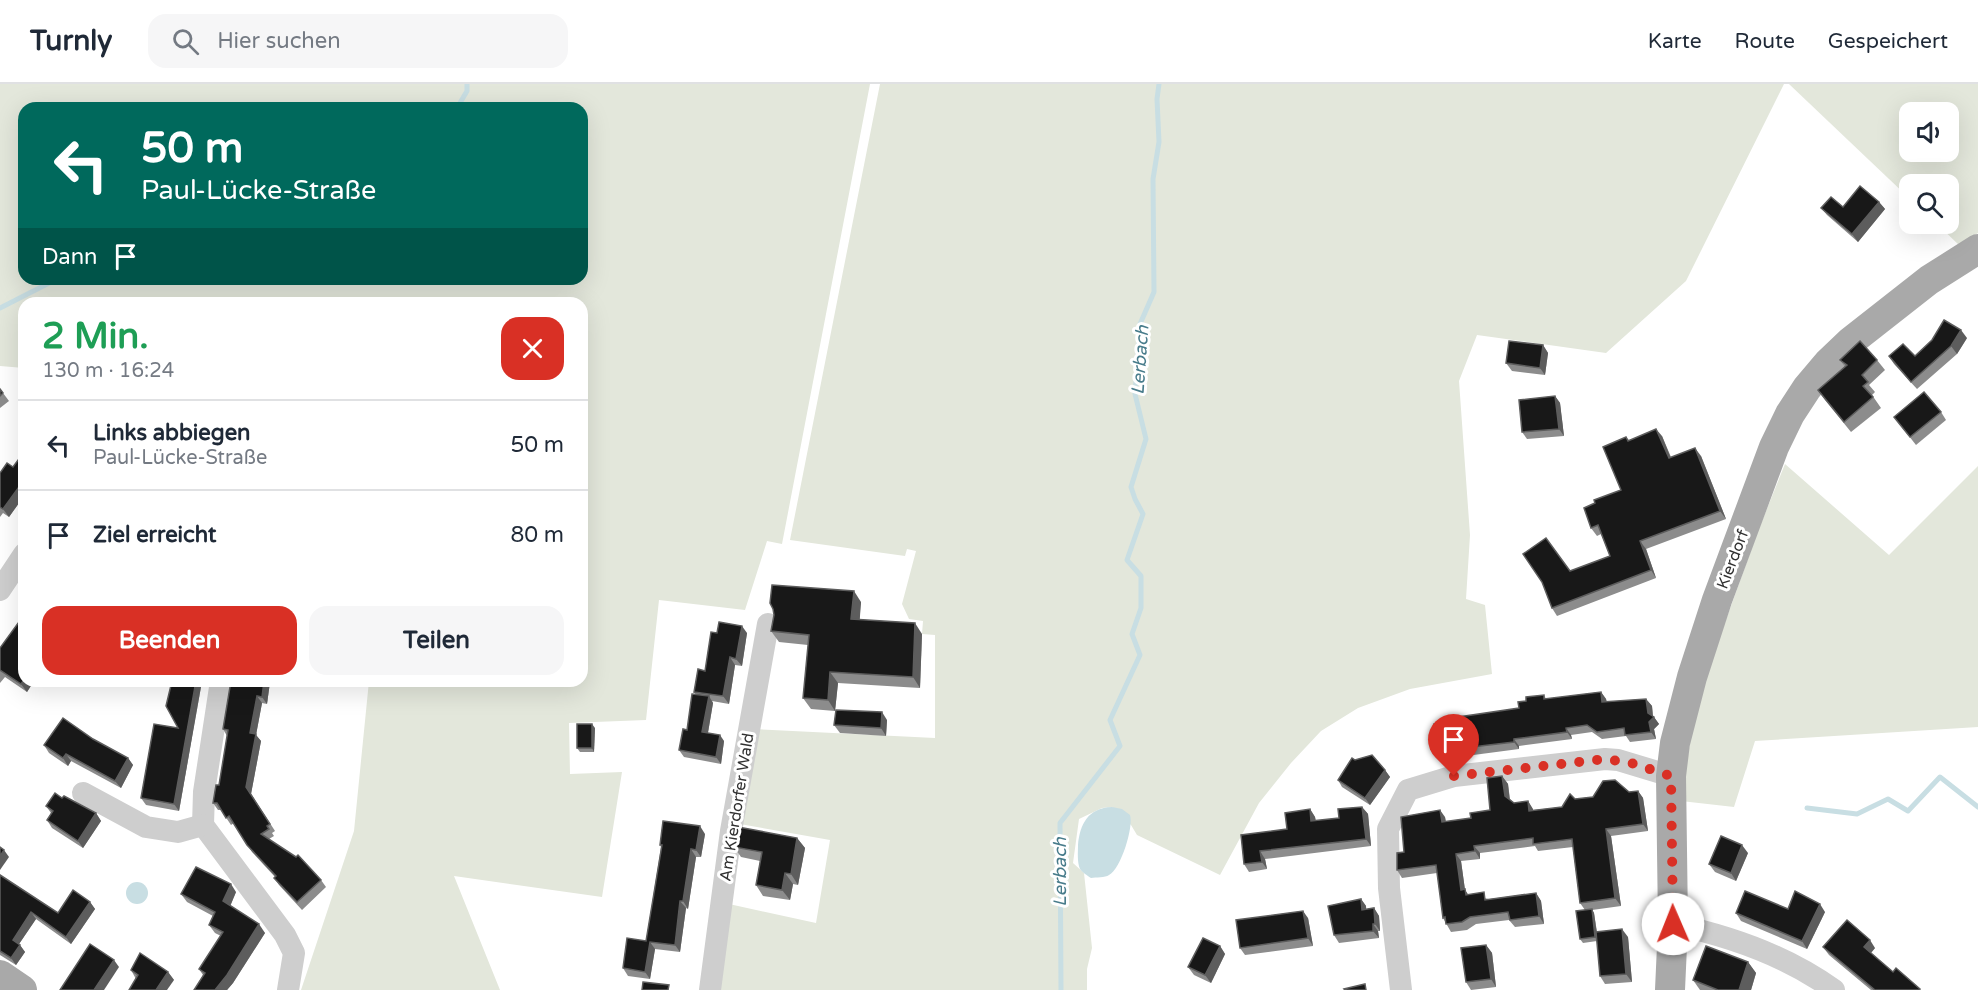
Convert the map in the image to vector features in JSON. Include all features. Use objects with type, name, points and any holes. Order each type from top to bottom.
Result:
[{"type":"main road","name":"Kierdorf","points":[[1670,990],[1673,924],[1671,776],[1675,743],[1692,677],[1717,600],[1767,465],[1791,414],[1807,388],[1850,342],[1929,280],[1978,249]]},
{"type":"main road","points":[[0,975],[22,990]]},
{"type":"street","points":[[0,590],[18,563]]},
{"type":"street","name":"Am Kierdorfer Wald","points":[[710,990],[731,831],[768,624]]},
{"type":"street","points":[[220,687],[204,792],[203,825],[290,944],[294,953],[288,990]]},
{"type":"street","points":[[1401,990],[1389,888],[1389,829],[1408,790],[1454,776],[1605,759],[1627,762],[1671,776]]},
{"type":"street","points":[[83,793],[146,827],[178,832],[203,825]]},
{"type":"street","points":[[1673,924],[1709,932],[1749,945],[1834,990]]},
{"type":"shaded area","points":[[0,84],[870,84],[782,544],[767,541],[745,610],[659,600],[646,720],[569,723],[570,774],[622,772],[602,897],[454,876],[500,990],[301,990],[354,831],[368,687],[588,687],[588,297],[18,297],[18,368],[0,366]]},
{"type":"shaded area","points":[[880,84],[1784,84],[1686,281],[1606,353],[1477,335],[1459,381],[1470,535],[1466,599],[1485,605],[1492,674],[1410,689],[1358,708],[1321,731],[1291,763],[1259,803],[1220,875],[1137,835],[1131,825],[1112,807],[1102,808],[1079,819],[1073,863],[1084,873],[1092,948],[1087,969],[1087,990],[717,990],[729,904],[816,923],[830,840],[740,824],[753,729],[935,738],[935,635],[922,634],[923,621],[909,619],[902,604],[916,551],[907,549],[905,556],[790,540]]},
{"type":"shaded area","points":[[1789,84],[1978,84],[1978,233],[1959,245],[1947,234],[1959,234],[1959,174],[1899,174],[1899,188]]},
{"type":"shaded area","points":[[1785,464],[1889,555],[1978,466],[1978,727],[1755,741],[1734,807],[1681,801],[1696,703],[1758,531]]},
{"type":"shaded area","points":[[1112,807],[1122,809],[1130,815],[1126,847],[1114,871],[1105,877],[1091,878],[1079,866],[1078,845],[1081,830],[1091,814],[1097,810]]},
{"type":"shaded area","points":[[133,882],[141,882],[148,889],[148,897],[141,904],[133,904],[126,897],[126,889]]},
{"type":"building","points":[[1860,186],[1879,202],[1852,234],[1821,208],[1831,197],[1843,207]]},
{"type":"building","points":[[1944,320],[1961,330],[1951,346],[1911,382],[1889,356],[1903,344],[1915,356],[1932,340]]},
{"type":"building","points":[[1509,341],[1543,345],[1540,368],[1506,363]]},
{"type":"building","points":[[1860,341],[1877,360],[1862,375],[1868,382],[1863,386],[1873,397],[1844,422],[1818,390],[1847,365],[1840,360]]},
{"type":"building","points":[[1924,392],[1941,412],[1910,437],[1894,417]]},
{"type":"building","points":[[1555,396],[1559,429],[1522,432],[1519,400]]},
{"type":"building","points":[[1656,429],[1669,458],[1695,448],[1720,511],[1640,541],[1651,570],[1552,608],[1542,582],[1523,554],[1546,538],[1570,571],[1610,556],[1598,525],[1591,528],[1584,508],[1595,503],[1594,500],[1621,490],[1603,447],[1626,437],[1628,441]]},
{"type":"building","points":[[18,460],[18,488],[3,509],[0,507],[0,473],[7,463],[13,467]]},
{"type":"building","points":[[772,585],[854,591],[851,619],[915,623],[913,677],[830,672],[828,700],[803,698],[809,635],[771,631],[774,615],[770,603]]},
{"type":"building","points":[[719,622],[742,626],[736,659],[730,657],[723,696],[694,692],[698,669],[705,671],[711,632],[717,633]]},
{"type":"building","points":[[18,623],[18,682],[0,670],[0,648]]},
{"type":"building","points":[[171,687],[195,687],[174,804],[141,798],[154,724],[178,728],[166,706]]},
{"type":"building","points":[[230,687],[263,687],[262,697],[257,696],[250,733],[256,734],[246,787],[270,824],[267,826],[269,829],[261,834],[296,857],[298,855],[321,880],[297,902],[247,845],[229,816],[226,818],[217,803],[213,803],[216,785],[219,785],[228,730],[223,729]]},
{"type":"building","points":[[1601,692],[1602,702],[1646,699],[1648,713],[1654,717],[1649,722],[1651,732],[1625,735],[1624,728],[1597,732],[1587,725],[1566,728],[1567,732],[1514,739],[1514,742],[1438,751],[1434,724],[1445,722],[1445,719],[1519,708],[1518,702],[1526,701],[1526,697],[1544,695],[1544,699]]},
{"type":"building","points":[[692,694],[709,696],[702,732],[720,735],[716,757],[679,750],[683,729],[687,730]]},
{"type":"building","points":[[836,710],[882,712],[881,728],[834,725]]},
{"type":"building","points":[[63,718],[93,739],[128,758],[115,781],[66,754],[63,758],[44,745]]},
{"type":"building","points":[[577,724],[592,724],[592,748],[577,748]]},
{"type":"building","points":[[1372,755],[1385,770],[1365,798],[1338,780],[1352,758],[1355,760]]},
{"type":"building","points":[[1502,776],[1505,796],[1514,803],[1528,801],[1529,811],[1562,807],[1570,794],[1575,799],[1593,797],[1603,781],[1615,780],[1629,792],[1638,791],[1643,824],[1606,829],[1615,898],[1580,903],[1572,839],[1533,844],[1533,838],[1474,846],[1475,851],[1456,854],[1461,890],[1465,889],[1466,895],[1484,892],[1485,900],[1536,893],[1539,916],[1510,920],[1508,912],[1470,917],[1462,922],[1446,924],[1445,917],[1443,918],[1436,865],[1397,870],[1397,853],[1404,852],[1401,817],[1440,810],[1442,822],[1471,818],[1470,813],[1490,810],[1487,778]]},
{"type":"building","points":[[55,793],[96,813],[78,841],[47,820],[53,811],[46,806]]},
{"type":"building","points":[[1362,807],[1366,839],[1260,851],[1262,862],[1244,864],[1241,835],[1287,829],[1285,813],[1310,809],[1311,821],[1339,818],[1338,809]]},
{"type":"building","points":[[663,821],[700,826],[696,850],[691,849],[683,901],[680,901],[675,945],[650,942],[645,972],[623,968],[627,938],[646,941],[662,845],[660,845]]},
{"type":"building","points":[[738,827],[797,838],[791,874],[785,873],[782,890],[756,885],[762,852],[734,847]]},
{"type":"building","points":[[1721,836],[1742,845],[1731,873],[1709,864]]},
{"type":"building","points":[[196,867],[231,884],[223,901],[259,924],[215,990],[194,990],[205,973],[199,969],[223,932],[209,925],[215,912],[181,894]]},
{"type":"building","points":[[0,875],[58,913],[73,890],[90,902],[66,937],[31,912],[13,940],[20,945],[11,958],[0,951]]},
{"type":"building","points":[[1745,891],[1788,909],[1795,891],[1820,904],[1802,941],[1736,913]]},
{"type":"building","points":[[1361,899],[1362,910],[1374,908],[1373,931],[1334,935],[1328,906]]},
{"type":"building","points":[[1592,909],[1595,937],[1580,939],[1576,911]]},
{"type":"building","points":[[1303,911],[1308,938],[1240,948],[1236,920]]},
{"type":"building","points":[[1847,920],[1870,940],[1864,947],[1893,972],[1896,968],[1920,989],[1875,990],[1823,947]]},
{"type":"building","points":[[1622,929],[1626,974],[1600,976],[1596,932]]},
{"type":"building","points":[[1203,938],[1220,946],[1205,975],[1188,967]]},
{"type":"building","points":[[90,944],[114,960],[94,990],[60,990]]},
{"type":"building","points":[[1486,945],[1491,979],[1466,982],[1461,948]]},
{"type":"building","points":[[1706,946],[1748,962],[1739,990],[1718,990],[1693,980]]},
{"type":"building","points":[[140,953],[168,972],[156,990],[129,990],[138,975],[131,970]]},
{"type":"building","points":[[643,982],[669,985],[668,990],[642,990]]},
{"type":"building","points":[[1365,984],[1366,990],[1344,989]]},
{"type":"waterway","points":[[461,102],[467,91],[467,84]]},
{"type":"waterway","name":"Lerbach","points":[[1061,990],[1060,823],[1120,746],[1110,720],[1140,655],[1132,634],[1141,608],[1141,576],[1127,560],[1143,514],[1131,487],[1146,439],[1135,394],[1140,324],[1154,292],[1153,179],[1159,142],[1157,99],[1159,84]]},
{"type":"waterway","points":[[22,297],[45,285]]},
{"type":"waterway","points":[[0,308],[18,299]]},
{"type":"waterway","points":[[1807,808],[1857,814],[1888,799],[1908,811],[1940,777],[1978,807]]},
{"type":"route","points":[[1454,776],[1612,759],[1644,766],[1671,776],[1673,924]]}]
